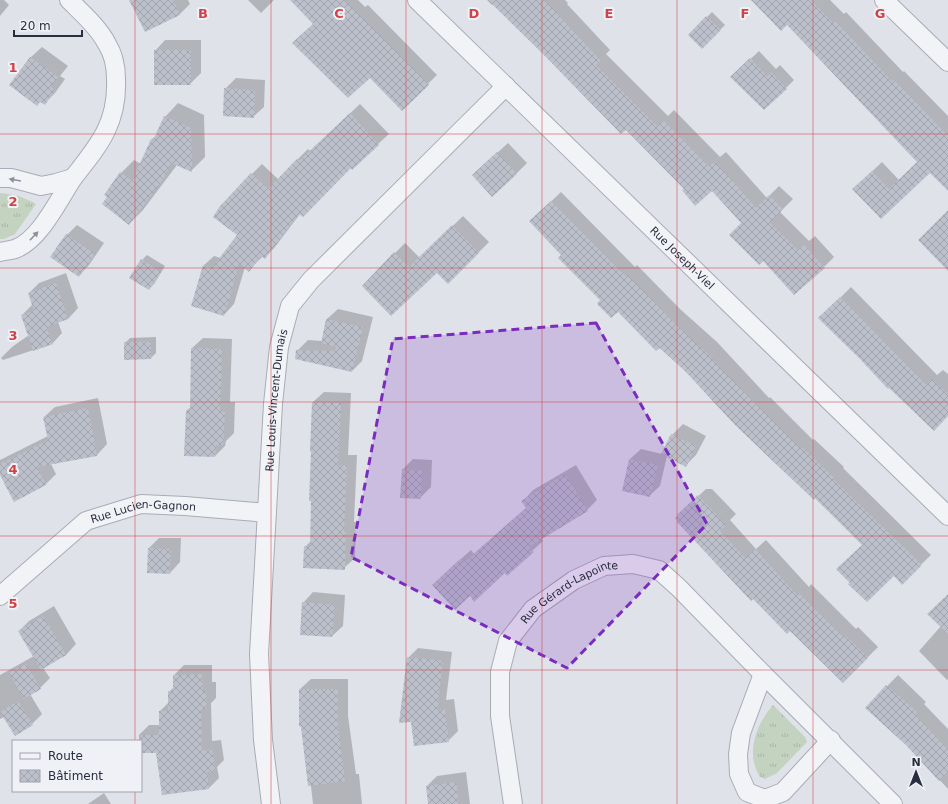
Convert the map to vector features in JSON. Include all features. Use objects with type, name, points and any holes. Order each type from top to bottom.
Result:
[{"type":"street","points":[[0,252],[16,249],[31,240],[42,228],[111,124],[117,94],[116,66],[108,45],[93,23],[69,0]]},
{"type":"street","name":"Rue Joseph-Viel","points":[[417,0],[948,516]]},
{"type":"street","points":[[884,0],[948,62]]},
{"type":"street","name":"Rue Louis-Vincent-Dumais","points":[[271,804],[263,740],[259,654],[273,404],[279,348],[290,306],[311,280],[506,86]]},
{"type":"street","points":[[0,178],[10,178],[41,186],[74,178]]},
{"type":"street","name":"Rue Lucien-Gagnon","points":[[0,596],[86,521],[141,504],[267,513]]},
{"type":"street","name":"Rue Gérard-Lapointe","points":[[513,804],[500,716],[500,672],[508,641],[533,609],[574,580],[604,566],[633,564],[658,570],[679,588],[893,804]]},
{"type":"street","points":[[763,674],[741,733],[738,754],[739,774],[747,792],[765,799],[783,792],[831,740]]},
{"type":"highlighted area","points":[[596,323],[707,524],[567,668],[351,557],[393,339]]},
{"type":"green space","points":[[0,193],[18,196],[36,204],[15,234],[4,239],[0,239]]},
{"type":"green space","points":[[773,705],[805,737],[807,742],[777,773],[765,779],[760,777],[756,768],[753,758],[753,749],[757,730]]},
{"type":"building","points":[[129,0],[173,0],[180,15],[145,32]]},
{"type":"building","points":[[290,0],[345,0],[429,85],[402,111],[370,78],[348,98],[292,43],[313,24]]},
{"type":"building","points":[[488,0],[544,0],[559,14],[558,15],[601,61],[596,65],[657,126],[663,120],[709,167],[715,161],[756,208],[769,195],[783,209],[770,223],[798,250],[804,245],[825,268],[794,295],[763,261],[759,265],[729,235],[741,223],[712,191],[695,206],[682,190],[684,189],[626,130],[621,134]]},
{"type":"building","points":[[751,0],[811,0],[833,23],[835,21],[892,81],[894,80],[948,136],[948,191],[930,173],[881,219],[852,189],[872,171],[889,189],[917,162],[787,25],[781,31]]},
{"type":"building","points":[[706,16],[721,30],[702,49],[688,35]]},
{"type":"building","points":[[154,50],[191,50],[191,85],[154,85]]},
{"type":"building","points":[[30,57],[58,77],[51,87],[55,90],[45,105],[40,102],[37,106],[9,85]]},
{"type":"building","points":[[750,58],[767,76],[771,72],[787,89],[764,110],[730,77]]},
{"type":"building","points":[[224,88],[255,90],[254,118],[223,116]]},
{"type":"building","points":[[350,113],[379,145],[352,170],[351,168],[303,217],[299,214],[265,259],[261,256],[249,272],[239,264],[224,316],[191,306],[203,265],[212,268],[237,235],[213,217],[220,206],[251,173],[268,189],[297,159],[299,161]]},
{"type":"building","points":[[164,116],[191,128],[192,172],[171,163],[164,178],[129,225],[102,204],[107,197],[104,195],[120,172],[132,181],[151,139],[153,141]]},
{"type":"building","points":[[497,152],[517,174],[492,197],[472,175]]},
{"type":"building","points":[[551,201],[625,276],[627,274],[670,319],[706,352],[758,407],[759,406],[802,449],[803,448],[922,565],[902,585],[894,576],[867,602],[848,584],[850,583],[836,569],[862,545],[815,498],[814,500],[735,425],[684,370],[660,348],[656,351],[618,312],[611,318],[597,304],[600,300],[558,258],[561,255],[529,221]]},
{"type":"building","points":[[948,210],[948,271],[918,240]]},
{"type":"building","points":[[452,225],[479,253],[448,284],[437,273],[391,316],[362,286],[394,252],[409,267]]},
{"type":"building","points":[[66,234],[95,254],[79,277],[50,257]]},
{"type":"building","points":[[141,259],[161,272],[149,290],[129,278]]},
{"type":"building","points":[[56,283],[68,319],[46,327],[53,344],[33,351],[21,315],[34,311],[28,293]]},
{"type":"building","points":[[840,297],[926,385],[932,379],[948,394],[948,416],[934,431],[889,388],[888,389],[818,318]]},
{"type":"building","points":[[326,319],[363,327],[352,372],[295,359],[296,350],[335,351],[336,347],[321,343]]},
{"type":"building","points":[[151,341],[151,359],[124,360],[124,342]]},
{"type":"building","points":[[191,348],[222,349],[220,412],[225,412],[223,445],[216,445],[215,457],[184,456],[186,411],[190,411]]},
{"type":"building","points":[[312,402],[341,403],[338,465],[347,465],[344,532],[346,532],[345,570],[303,568],[304,546],[310,547],[311,501],[309,501]]},
{"type":"building","points":[[88,408],[97,456],[37,467],[46,485],[14,502],[0,475],[0,464],[48,440],[43,417]]},
{"type":"building","points":[[671,434],[696,446],[686,467],[661,454]]},
{"type":"building","points":[[629,459],[658,465],[650,497],[622,491]]},
{"type":"building","points":[[402,469],[422,470],[421,499],[400,498]]},
{"type":"building","points":[[565,474],[588,511],[529,547],[534,552],[507,576],[505,573],[474,602],[470,596],[455,610],[432,585],[460,559],[463,563],[526,508],[521,501]]},
{"type":"building","points":[[698,495],[726,525],[720,531],[745,558],[755,549],[798,596],[800,594],[845,639],[847,637],[868,658],[843,683],[790,631],[787,634],[753,599],[751,601],[677,522],[677,515]]},
{"type":"building","points":[[148,548],[171,549],[170,574],[147,573]]},
{"type":"building","points":[[948,594],[948,634],[927,614]]},
{"type":"building","points":[[302,602],[335,605],[332,637],[300,635]]},
{"type":"building","points":[[43,616],[66,655],[41,670],[18,631]]},
{"type":"building","points":[[407,657],[443,661],[437,710],[445,709],[449,742],[414,746],[411,722],[399,723]]},
{"type":"building","points":[[26,664],[41,689],[24,699],[9,673]]},
{"type":"building","points":[[202,674],[203,691],[206,691],[206,709],[201,709],[202,750],[212,749],[215,771],[207,772],[209,789],[162,795],[156,753],[142,753],[141,735],[159,735],[159,711],[168,711],[168,691],[173,691],[173,675]]},
{"type":"building","points":[[886,685],[917,712],[915,715],[948,750],[948,772],[939,781],[906,745],[865,708]]},
{"type":"building","points":[[299,689],[338,689],[338,727],[345,781],[308,786],[301,727],[299,726]]},
{"type":"building","points":[[18,701],[33,725],[15,736],[0,712]]},
{"type":"building","points":[[456,782],[459,804],[428,804],[426,786]]}]
